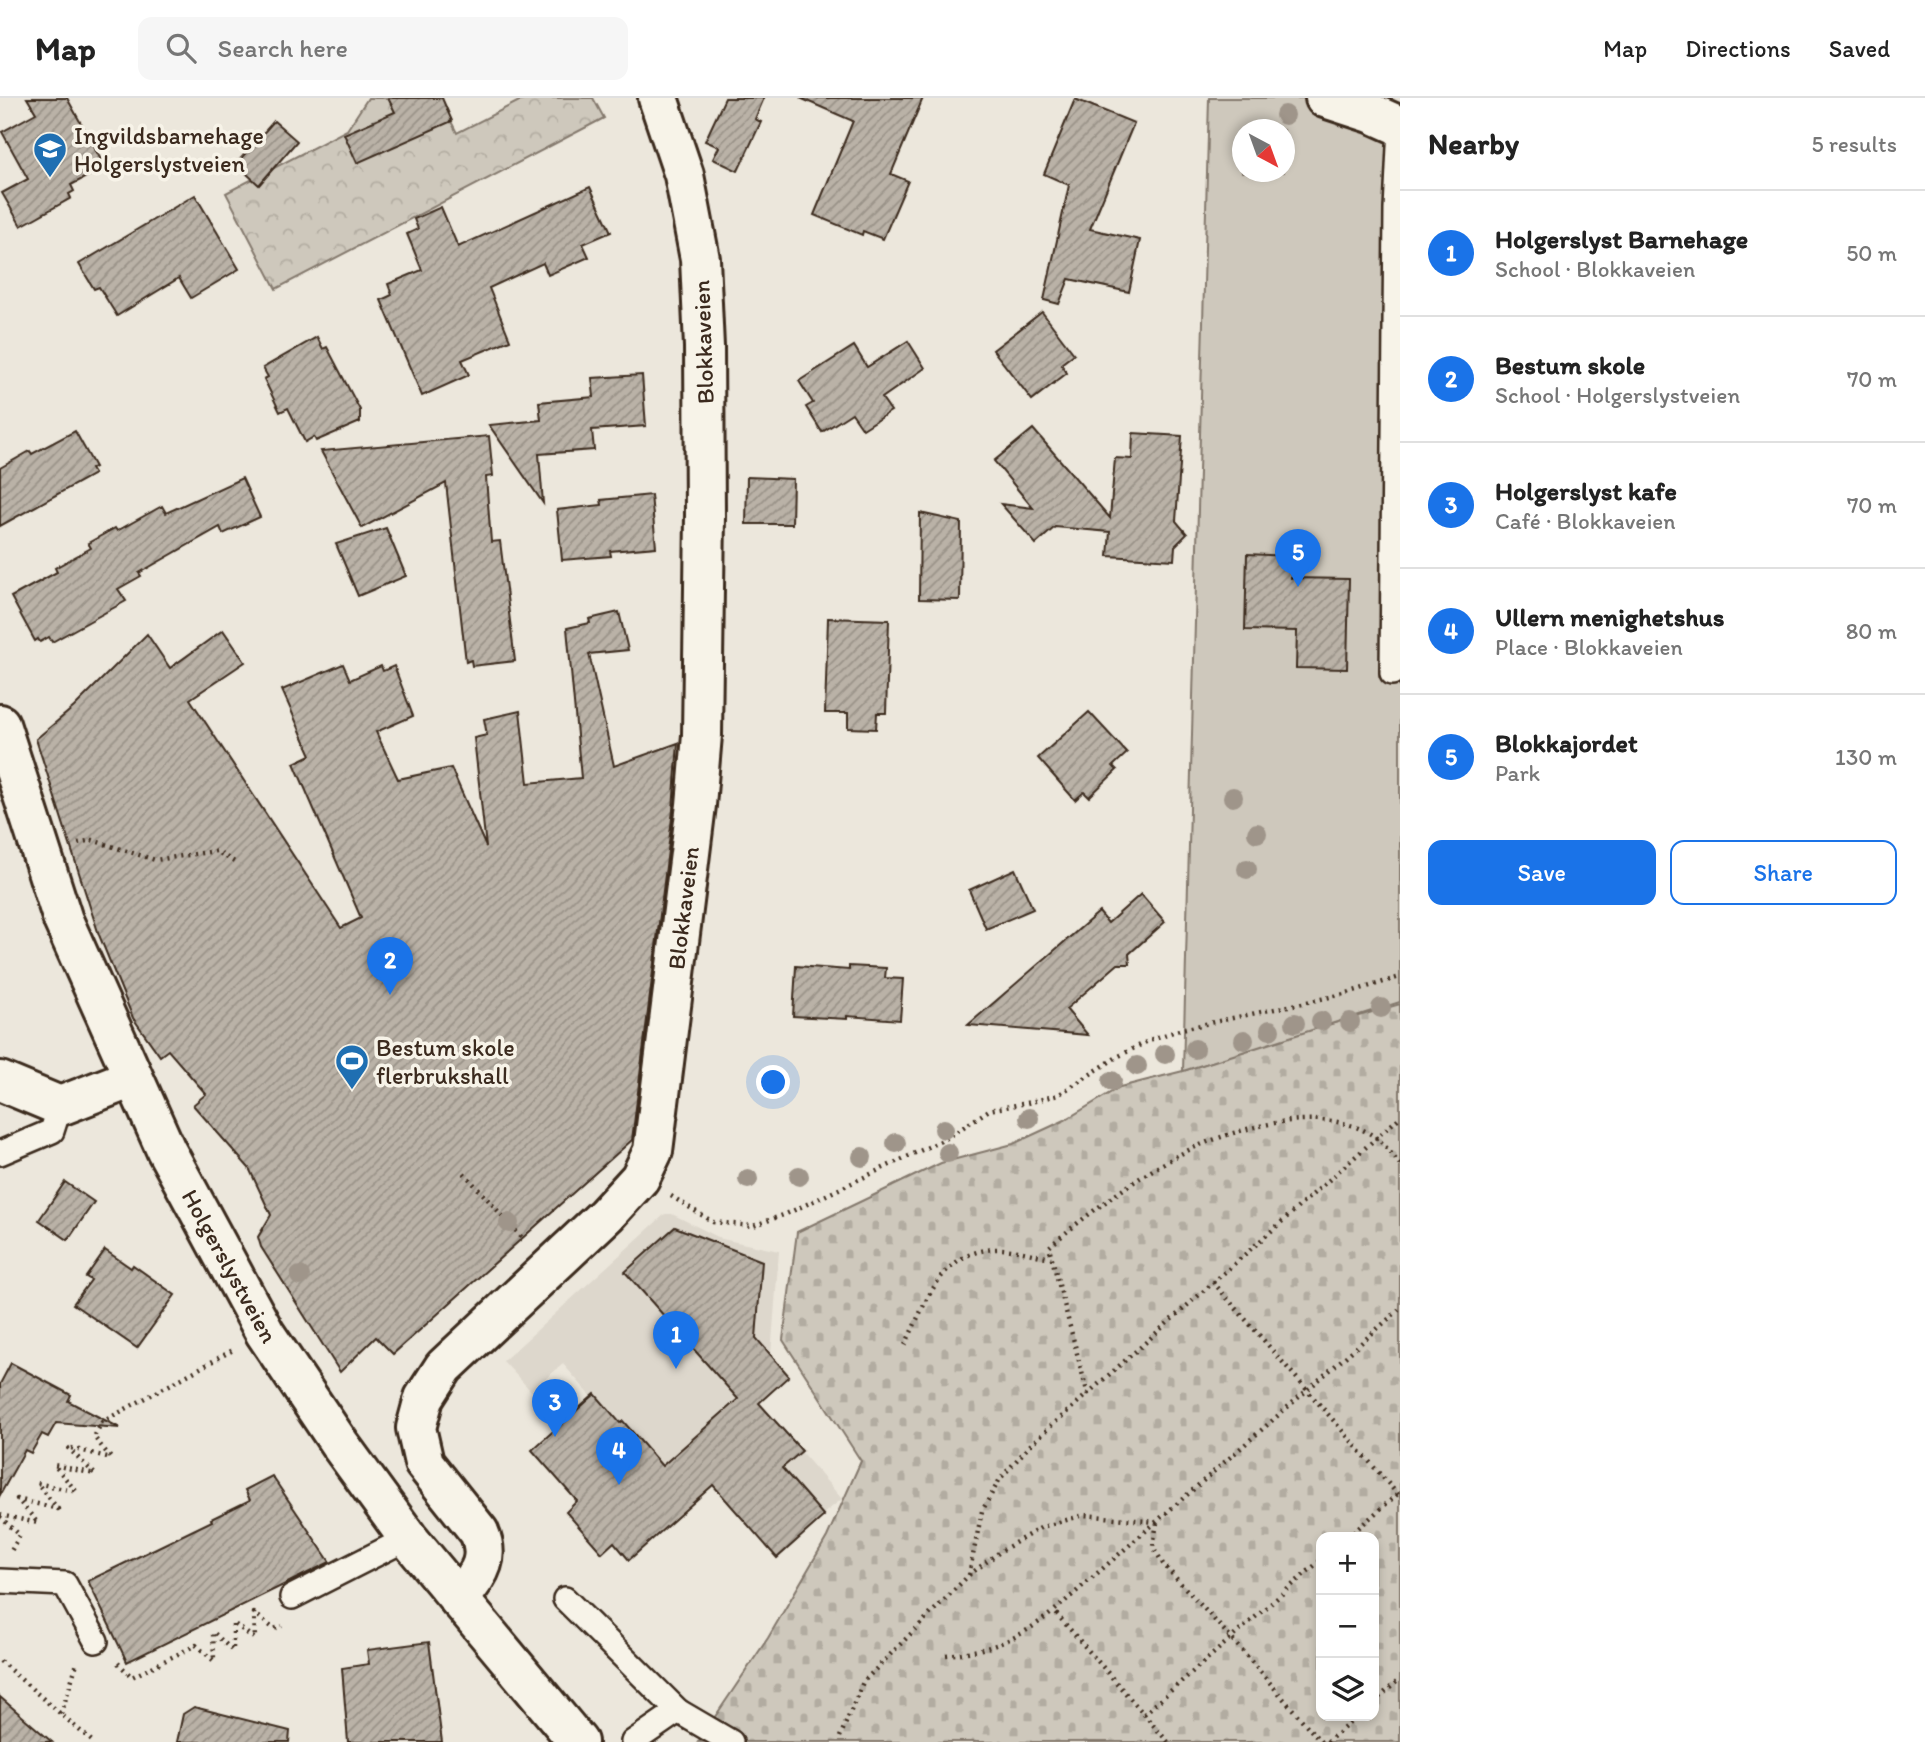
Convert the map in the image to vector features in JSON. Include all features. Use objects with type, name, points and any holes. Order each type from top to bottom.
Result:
[{"type":"street","name":"Blokkaveien","points":[[459,1600],[477,1575],[485,1556],[485,1545],[479,1532],[424,1463],[416,1428],[424,1398],[444,1367],[606,1215],[640,1178],[653,1151],[695,818],[702,735],[704,653],[704,347],[700,259],[684,175],[658,98]]},
{"type":"street","points":[[1325,98],[1400,126]]},
{"type":"street","name":"Holgerslystveien","points":[[0,724],[63,920],[166,1150],[265,1333],[341,1446],[408,1538],[578,1742]]},
{"type":"street","points":[[0,1081],[61,1107],[132,1078]]},
{"type":"lane","points":[[1392,673],[1396,223],[1400,126]]},
{"type":"lane","points":[[0,1153],[52,1131],[61,1107]]},
{"type":"lane","points":[[292,1597],[408,1538]]},
{"type":"lane","points":[[0,1581],[65,1584],[96,1641]]},
{"type":"lane","points":[[565,1599],[678,1711],[731,1742]]},
{"type":"lane","points":[[633,1742],[678,1711]]},
{"type":"path","points":[[71,845],[92,840],[155,860],[216,850],[236,863]]},
{"type":"path","points":[[640,1178],[713,1222],[753,1226],[786,1214],[947,1138],[989,1110],[1058,1095],[1117,1057],[1152,1039],[1182,1029],[1343,994],[1400,977]]},
{"type":"path","points":[[969,1575],[982,1511],[1000,1479],[1032,1443],[1400,1117]]},
{"type":"path","points":[[1088,1395],[1049,1247],[1068,1231],[1150,1172],[1199,1146],[1284,1121],[1352,1125],[1377,1138],[1400,1165]]},
{"type":"path","points":[[464,1173],[525,1241]]},
{"type":"path","points":[[905,1345],[935,1285],[947,1268],[962,1257],[979,1250],[1004,1249],[1051,1258]]},
{"type":"path","points":[[1213,1282],[1399,1494],[1354,1532]]},
{"type":"path","points":[[946,1655],[983,1649],[1028,1632],[1400,1309]]},
{"type":"path","points":[[0,1516],[38,1523],[17,1499],[58,1508],[37,1483],[77,1492],[54,1465],[95,1474],[67,1447],[111,1458],[94,1437],[102,1422],[226,1354]]},
{"type":"path","points":[[840,1737],[863,1682],[969,1575],[1001,1551],[1042,1527],[1062,1519],[1084,1515],[1157,1522]]},
{"type":"path","points":[[0,1516],[20,1535],[7,1558]]},
{"type":"path","points":[[1157,1522],[1153,1546],[1163,1564],[1321,1742]]},
{"type":"path","points":[[1144,1714],[1316,1564]]},
{"type":"path","points":[[1054,1611],[1168,1742]]},
{"type":"path","points":[[61,1714],[81,1650],[96,1641],[132,1677],[196,1645],[214,1661],[213,1632],[233,1651],[233,1623],[255,1639],[254,1613],[274,1629],[287,1624]]},
{"type":"path","points":[[0,1661],[93,1742]]},
{"type":"path","points":[[1379,1698],[1400,1679]]},
{"type":"path","points":[[1327,1742],[1352,1721]]},
{"type":"shaded area","points":[[665,1214],[672,1214],[722,1239],[779,1251],[771,1355],[789,1376],[759,1403],[842,1499],[823,1514],[793,1483],[661,1470],[595,1394],[592,1397],[563,1364],[531,1391],[503,1361]]},
{"type":"green space","points":[[368,98],[439,98],[457,133],[525,98],[593,98],[604,118],[276,289],[226,193],[347,130]]},
{"type":"green space","points":[[1209,98],[1337,98],[1400,116],[1400,1002],[1183,1071]]},
{"type":"green space","points":[[1400,1004],[1400,1742],[698,1742],[768,1638],[827,1537],[861,1461],[783,1340],[797,1232],[941,1163],[1013,1144],[1065,1120],[1120,1087],[1183,1071],[1279,1039]]},
{"type":"building","points":[[27,98],[67,98],[105,167],[71,185],[74,191],[69,194],[71,198],[21,226],[2,193],[28,179],[2,132],[36,113]]},
{"type":"building","points":[[388,98],[442,98],[452,121],[357,163],[344,134],[395,112]]},
{"type":"building","points":[[725,98],[764,98],[755,119],[761,122],[738,171],[713,159],[719,147],[705,141]]},
{"type":"building","points":[[800,98],[923,98],[891,174],[908,181],[883,239],[863,231],[862,235],[814,215],[853,121]]},
{"type":"building","points":[[1075,99],[1134,123],[1090,229],[1140,240],[1129,292],[1069,279],[1059,304],[1044,300],[1069,185],[1044,174]]},
{"type":"building","points":[[274,121],[297,141],[259,185],[236,164]]},
{"type":"building","points":[[590,187],[611,232],[583,244],[589,257],[548,275],[543,263],[489,288],[510,340],[462,360],[469,375],[422,396],[381,300],[392,295],[388,284],[422,270],[407,234],[418,229],[414,219],[441,207],[458,247]]},
{"type":"building","points":[[195,195],[239,269],[191,298],[179,278],[117,316],[99,287],[94,289],[79,264]]},
{"type":"building","points":[[1042,312],[1074,354],[1061,364],[1067,373],[1032,400],[993,350]]},
{"type":"building","points":[[317,337],[323,349],[327,347],[360,410],[360,422],[316,441],[314,437],[305,442],[288,408],[280,412],[264,379],[268,377],[263,368]]},
{"type":"building","points":[[908,341],[925,368],[882,398],[891,411],[863,429],[852,413],[822,432],[806,407],[813,403],[799,381],[854,346],[867,367]]},
{"type":"building","points":[[642,375],[646,426],[592,430],[594,450],[539,454],[543,503],[489,425],[541,420],[539,402],[594,397],[592,378]]},
{"type":"building","points":[[1033,429],[1110,518],[1115,458],[1132,459],[1133,433],[1182,436],[1176,521],[1187,534],[1175,546],[1174,560],[1108,556],[1110,532],[1055,527],[1036,544],[1001,504],[1033,508],[994,461]]},
{"type":"building","points":[[75,431],[95,467],[91,469],[94,474],[0,526],[0,468]]},
{"type":"building","points":[[489,436],[493,476],[486,477],[491,542],[500,541],[515,661],[472,666],[471,660],[466,662],[446,483],[362,528],[321,451]]},
{"type":"building","points":[[747,477],[793,479],[792,524],[746,524]]},
{"type":"building","points":[[242,478],[260,517],[223,534],[220,527],[139,573],[141,576],[118,589],[126,601],[52,642],[49,637],[40,642],[38,639],[35,641],[11,597],[57,572],[55,568],[91,548],[88,543],[115,528],[117,531],[162,506],[166,513]]},
{"type":"building","points":[[651,495],[656,547],[610,551],[611,556],[562,560],[557,510],[602,505],[601,500]]},
{"type":"building","points":[[920,513],[961,522],[960,600],[919,599]]},
{"type":"building","points":[[386,528],[406,576],[358,596],[336,544]]},
{"type":"building","points":[[1247,554],[1291,556],[1291,578],[1349,579],[1347,669],[1296,668],[1297,631],[1245,630]]},
{"type":"building","points":[[619,612],[628,650],[589,654],[614,766],[678,743],[673,810],[632,1140],[393,1354],[376,1337],[340,1372],[261,1247],[258,1237],[271,1215],[249,1168],[193,1105],[206,1094],[168,1050],[160,1056],[133,1018],[99,935],[36,739],[74,707],[147,634],[170,668],[223,630],[245,662],[190,699],[341,928],[361,918],[294,763],[311,755],[282,690],[343,664],[350,680],[381,666],[383,671],[394,666],[413,716],[376,732],[398,779],[451,768],[486,847],[474,738],[487,735],[484,719],[520,711],[528,783],[581,778],[567,628],[590,623],[589,619]]},
{"type":"building","points":[[828,618],[889,620],[886,713],[877,713],[876,729],[848,728],[848,713],[825,713]]},
{"type":"building","points":[[1089,712],[1127,753],[1113,766],[1117,770],[1089,797],[1084,792],[1075,800],[1038,758]]},
{"type":"building","points":[[1015,869],[1033,909],[986,929],[969,890]]},
{"type":"building","points":[[1141,894],[1165,922],[1129,954],[1130,964],[1118,964],[1066,1009],[1088,1035],[968,1025],[1099,912],[1108,923]]},
{"type":"building","points":[[796,966],[849,970],[849,966],[886,968],[885,978],[903,979],[900,1020],[793,1016]]},
{"type":"building","points":[[65,1182],[94,1202],[68,1240],[39,1220]]},
{"type":"building","points":[[675,1227],[762,1261],[756,1338],[789,1376],[759,1403],[802,1451],[782,1468],[824,1516],[777,1558],[713,1485],[629,1560],[614,1542],[602,1553],[566,1512],[577,1501],[532,1450],[595,1394],[620,1423],[623,1421],[662,1466],[738,1399],[625,1272]]},
{"type":"building","points":[[105,1250],[131,1268],[133,1265],[175,1295],[137,1348],[73,1304],[91,1280],[86,1277]]},
{"type":"building","points":[[11,1363],[71,1395],[68,1401],[120,1428],[56,1423],[48,1437],[42,1434],[31,1453],[25,1450],[0,1495],[0,1384]]},
{"type":"building","points":[[272,1476],[330,1562],[127,1662],[88,1581],[250,1500],[245,1490]]},
{"type":"building","points":[[429,1642],[442,1742],[348,1742],[342,1668],[369,1664],[367,1650]]},
{"type":"building","points":[[0,1697],[52,1742],[0,1742]]},
{"type":"building","points":[[194,1707],[290,1731],[289,1742],[177,1742],[183,1714]]},
{"type":"place","name":"Ingvildsbarnehage Holgerslystveien","points":[[50,179]]},
{"type":"place","name":"Blokkajordet","points":[[1298,587]]},
{"type":"place","name":"Bestum skole","points":[[390,995]]},
{"type":"place","name":"Bestum skole flerbrukshall","points":[[352,1091]]},
{"type":"place","name":"Holgerslyst Barnehage","points":[[676,1369]]},
{"type":"place","name":"Holgerslyst kafe","points":[[555,1437]]},
{"type":"place","name":"Ullern menighetshus","points":[[619,1485]]}]
